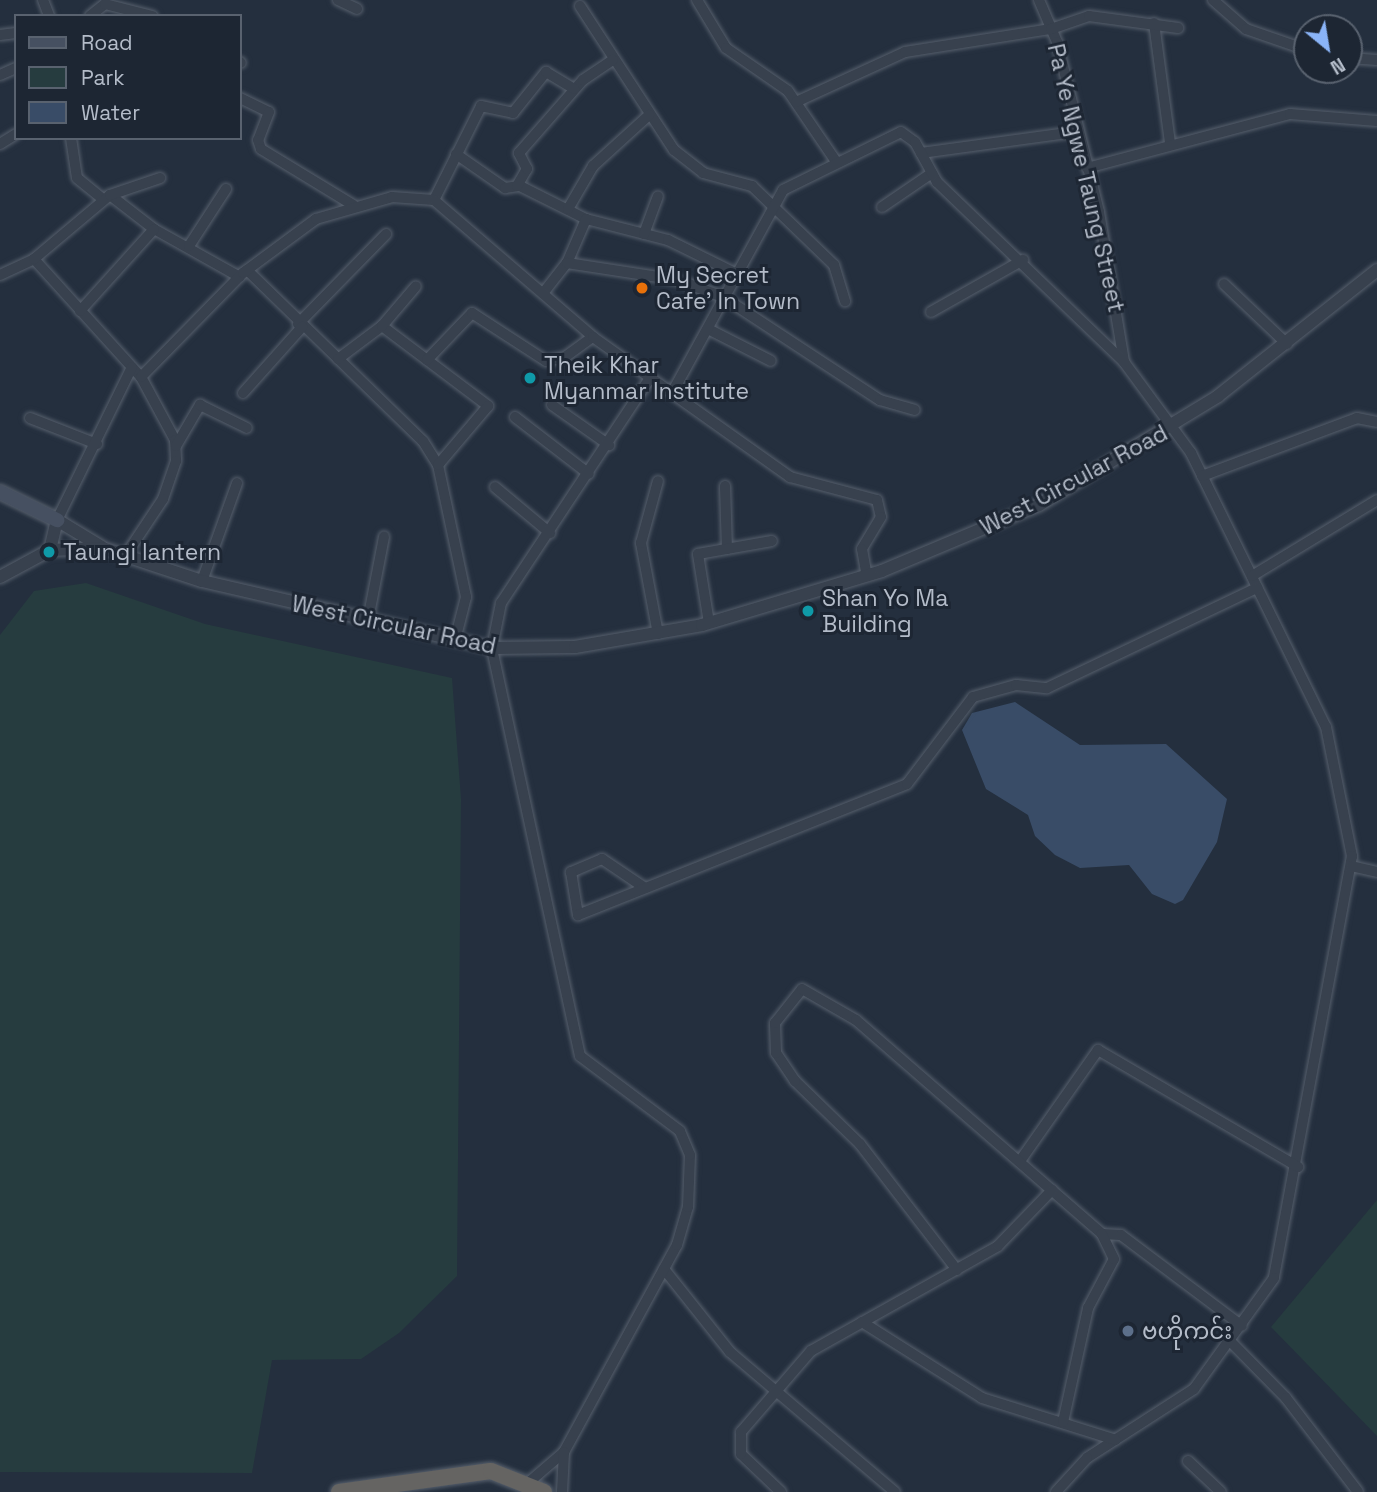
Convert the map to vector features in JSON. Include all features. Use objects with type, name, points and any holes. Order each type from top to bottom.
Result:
[{"type":"highway","points":[[339,1492],[455,1473],[491,1471],[528,1483],[544,1492]]},
{"type":"main road","points":[[0,492],[57,520]]},
{"type":"street","points":[[338,0],[357,9]]},
{"type":"street","points":[[697,0],[726,48],[796,102],[835,160]]},
{"type":"street","name":"Pa Ye Ngwe Taung Street","points":[[1040,0],[1051,29],[1115,284],[1124,362]]},
{"type":"street","points":[[1217,1],[1246,29],[1293,45]]},
{"type":"street","points":[[91,14],[97,6],[116,3],[146,14]]},
{"type":"street","points":[[580,6],[649,115],[692,166],[744,181],[771,211],[834,265],[845,301]]},
{"type":"street","points":[[796,102],[905,52],[1051,29],[1089,16],[1178,28]]},
{"type":"street","points":[[1154,23],[1170,144]]},
{"type":"street","points":[[517,186],[527,169],[519,153],[574,89],[613,60]]},
{"type":"street","points":[[434,200],[456,154],[485,104],[513,113],[546,72],[574,89]]},
{"type":"street","points":[[242,99],[269,112],[258,140],[261,149],[353,205]]},
{"type":"street","points":[[1087,168],[1290,114],[1377,121]]},
{"type":"street","points":[[568,209],[593,166],[649,115]]},
{"type":"street","points":[[671,393],[710,330],[723,297],[771,211],[790,184],[835,160],[901,132],[922,153],[932,173],[1124,362],[1175,425],[1326,727],[1351,866],[1298,1167],[1275,1278],[1194,1389],[1087,1458],[1056,1492]]},
{"type":"street","points":[[922,153],[995,138],[1075,132]]},
{"type":"street","points":[[71,140],[77,178],[154,229],[243,273],[423,441],[438,465],[466,597],[455,640]]},
{"type":"street","points":[[456,154],[505,188],[517,186],[586,219],[644,234],[736,273]]},
{"type":"street","points":[[882,207],[932,173]]},
{"type":"street","points":[[0,275],[34,259],[107,197],[160,178]]},
{"type":"street","points":[[189,246],[226,189]]},
{"type":"street","points":[[644,234],[658,195]]},
{"type":"street","points":[[141,377],[243,273],[316,219],[353,205],[392,197],[434,200],[544,292],[593,337],[790,477],[877,500],[881,517],[862,549],[867,576]]},
{"type":"street","points":[[544,292],[567,263],[586,219]]},
{"type":"street","points":[[80,311],[154,229]]},
{"type":"street","points":[[243,393],[300,326],[386,234]]},
{"type":"street","points":[[34,259],[141,377],[176,446]]},
{"type":"street","points":[[931,312],[1023,260]]},
{"type":"street","points":[[567,263],[678,280],[723,297],[880,400],[915,410]]},
{"type":"street","name":"West Circular Road","points":[[0,577],[50,550],[102,548],[202,581],[492,648],[575,647],[709,623],[867,576],[1039,505],[1175,425],[1287,344],[1377,270]]},
{"type":"street","points":[[1224,284],[1287,344]]},
{"type":"street","points":[[338,359],[382,326],[416,286]]},
{"type":"street","points":[[427,360],[472,313],[546,361],[565,357],[593,337]]},
{"type":"street","points":[[382,326],[488,406],[438,465]]},
{"type":"street","points":[[710,330],[771,361]]},
{"type":"street","points":[[50,550],[57,520],[97,444],[132,366]]},
{"type":"street","points":[[528,1483],[564,1452],[664,1269],[688,1207],[687,1143],[666,1118],[580,1056],[492,648],[501,603],[609,445],[650,378]]},
{"type":"street","points":[[125,556],[163,499],[176,446],[200,405],[247,428]]},
{"type":"street","points":[[552,405],[609,445]]},
{"type":"street","points":[[514,417],[589,474]]},
{"type":"street","points":[[30,418],[97,444]]},
{"type":"street","points":[[1202,476],[1357,418],[1377,422]]},
{"type":"street","points":[[657,634],[641,543],[658,481]]},
{"type":"street","points":[[202,581],[237,483]]},
{"type":"street","points":[[725,486],[727,549]]},
{"type":"street","points":[[495,487],[550,533]]},
{"type":"street","points":[[1252,576],[1377,500]]},
{"type":"street","points":[[57,520],[102,548]]},
{"type":"street","points":[[368,620],[384,537]]},
{"type":"street","points":[[709,623],[698,554],[772,541]]},
{"type":"street","points":[[645,888],[602,859],[571,872],[578,915],[907,784],[973,697],[1016,685],[1047,688],[1257,588]]},
{"type":"street","points":[[1351,866],[1377,872]]},
{"type":"street","points":[[957,1270],[860,1144],[795,1081],[776,1053],[775,1023],[802,989],[812,990],[856,1020],[1102,1234],[1114,1259],[1088,1308],[1063,1422]]},
{"type":"street","points":[[1020,1161],[1098,1049],[1298,1167]]},
{"type":"street","points":[[781,1492],[741,1454],[741,1432],[811,1351],[998,1246],[1052,1190]]},
{"type":"street","points":[[1102,1234],[1121,1235],[1242,1326]]},
{"type":"street","points":[[664,1269],[730,1352],[776,1394],[895,1492]]},
{"type":"street","points":[[862,1322],[982,1398],[1116,1440]]},
{"type":"street","points":[[1230,1341],[1286,1398],[1358,1492]]},
{"type":"street","points":[[562,1492],[564,1452]]},
{"type":"street","points":[[1188,1461],[1221,1492]]},
{"type":"green space","points":[[86,583],[205,624],[452,678],[461,799],[457,1276],[399,1333],[361,1359],[272,1360],[252,1473],[0,1472],[0,635],[34,591]]},
{"type":"green space","points":[[1377,1200],[1377,1436],[1271,1327]]},
{"type":"water","points":[[1015,702],[1080,745],[1166,744],[1227,799],[1217,842],[1183,900],[1175,904],[1152,894],[1129,865],[1080,868],[1055,855],[1035,836],[1028,815],[986,789],[962,730],[972,713]]},
{"type":"place","name":"My Secret Cafe' In Town","points":[[642,288]]},
{"type":"place","name":"Theik Khar Myanmar Institute","points":[[530,378]]},
{"type":"place","name":"Taungi lantern","points":[[49,552]]},
{"type":"place","name":"Shan Yo Ma Building","points":[[808,611]]},
{"type":"place","name":"ဗဟိုကင်း","points":[[1128,1331]]}]
